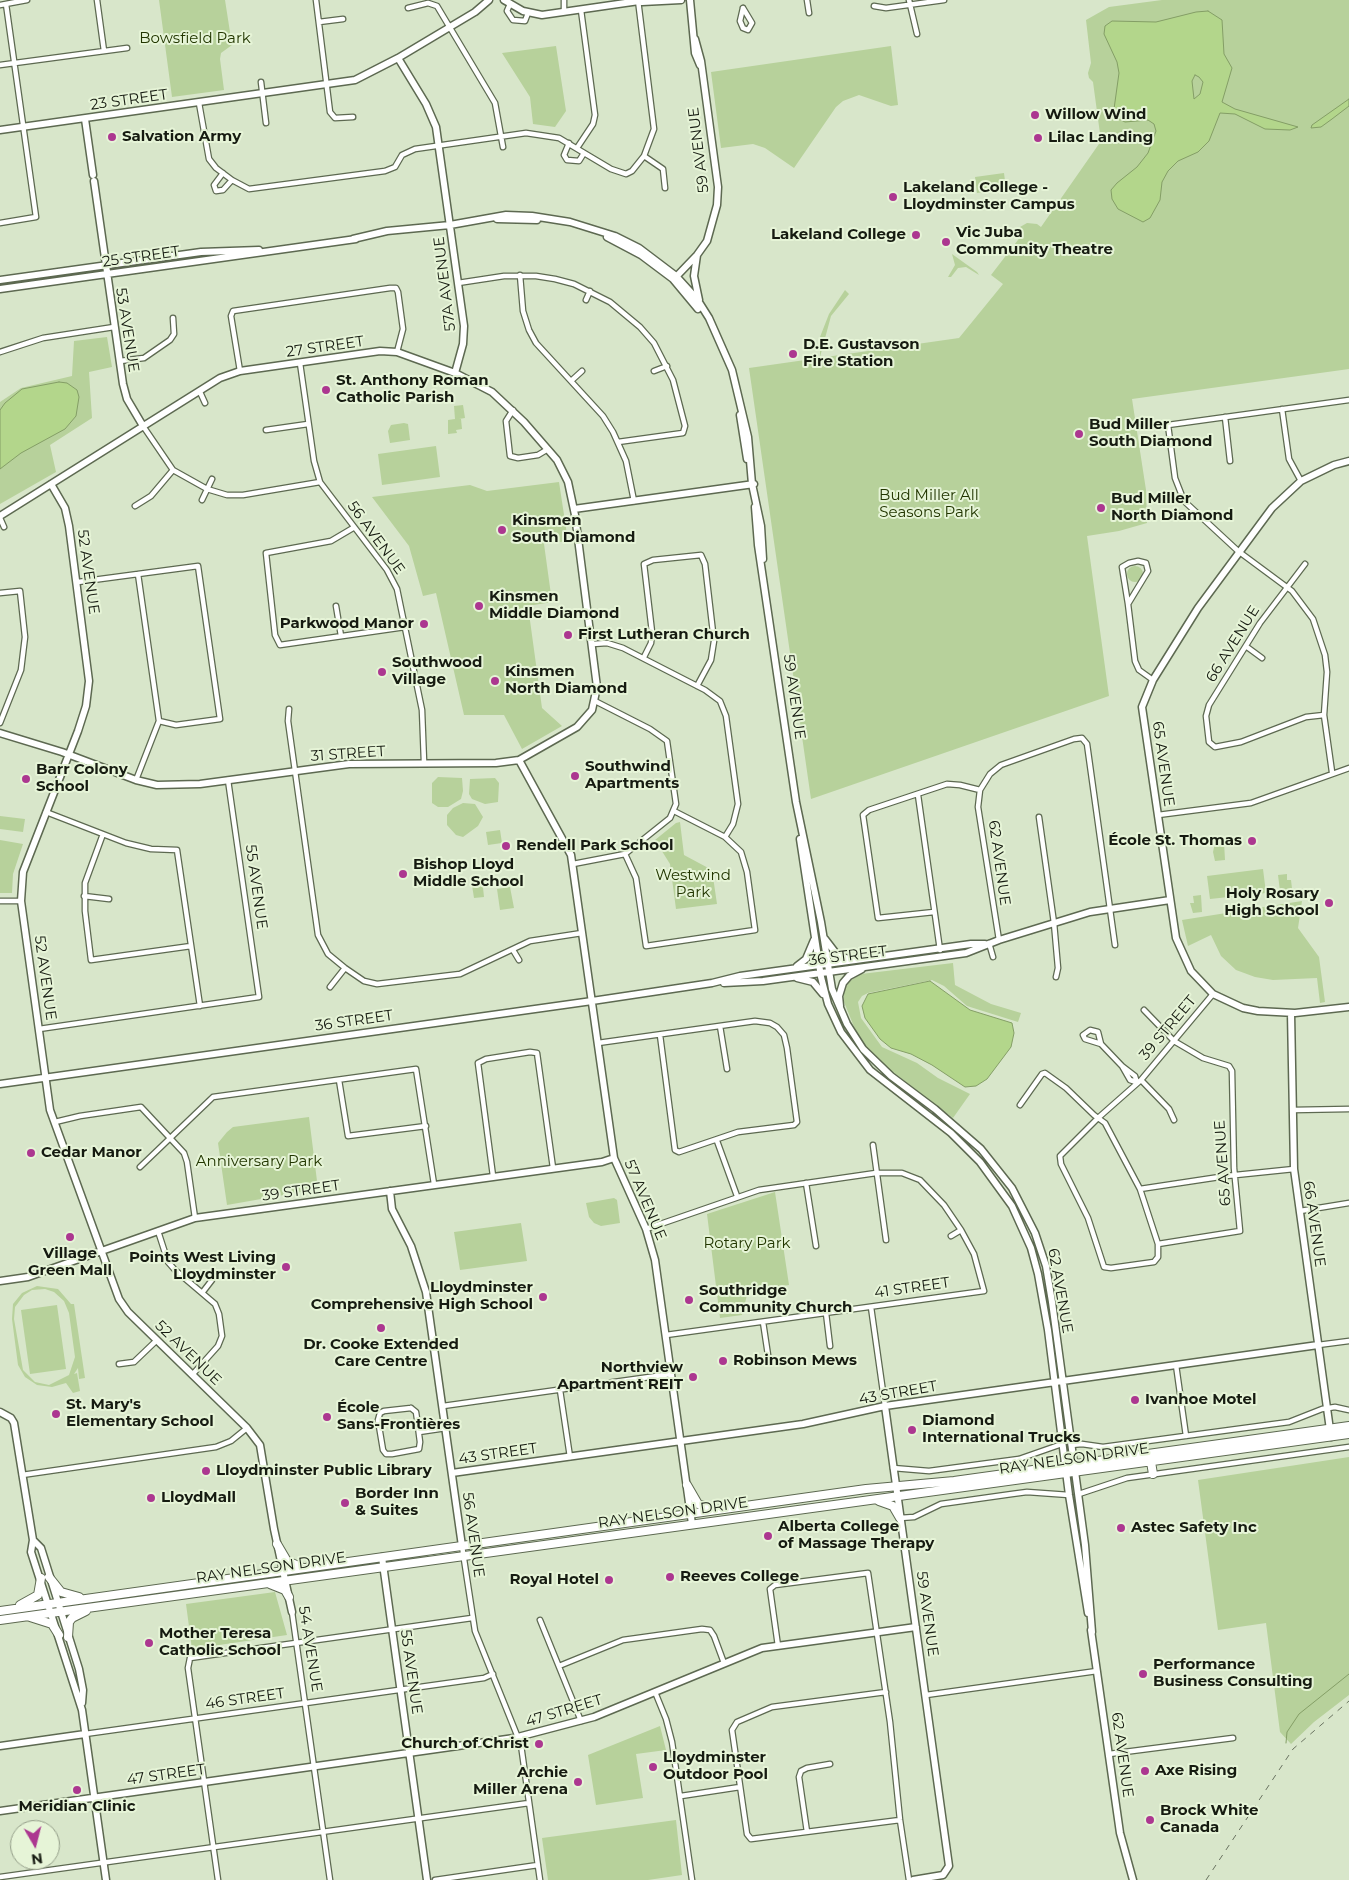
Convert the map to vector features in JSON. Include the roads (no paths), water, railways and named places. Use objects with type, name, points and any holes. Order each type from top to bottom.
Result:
[{"type":"highway","name":"RAY NELSON DRIVE","points":[[0,1620],[1151,1462],[1330,1433],[1349,1426]]},
{"type":"highway","name":"RAY NELSON DRIVE","points":[[0,1611],[866,1489],[896,1488],[1065,1465],[1330,1433],[1349,1434]]},
{"type":"highway","points":[[1151,1462],[1153,1474]]},
{"type":"highway","points":[[687,1484],[698,1504],[721,1510]]},
{"type":"highway","points":[[872,1499],[889,1504],[900,1518]]},
{"type":"highway","points":[[277,1544],[287,1562],[305,1568]]},
{"type":"highway","points":[[10,1609],[38,1595],[45,1578],[64,1594],[91,1598]]},
{"type":"highway","points":[[266,1583],[285,1590],[289,1597]]},
{"type":"highway","points":[[121,1594],[131,1587]]},
{"type":"highway","points":[[68,1637],[68,1629],[72,1618],[98,1606]]},
{"type":"highway","points":[[24,1616],[52,1624],[59,1635]]},
{"type":"street","points":[[0,5],[27,0]]},
{"type":"street","points":[[97,0],[104,51]]},
{"type":"street","points":[[316,0],[331,114],[340,119],[353,117]]},
{"type":"street","name":"23 STREET","points":[[0,130],[327,85],[362,78],[449,27],[489,0]]},
{"type":"street","points":[[564,0],[564,12]]},
{"type":"street","points":[[528,13],[525,22],[513,20],[507,11],[507,2],[528,13],[542,15],[646,0]]},
{"type":"street","points":[[638,1],[681,0]]},
{"type":"street","name":"59 AVENUE","points":[[675,278],[697,256],[707,241],[712,229],[718,195],[702,68],[696,59],[690,0]]},
{"type":"street","points":[[742,0],[743,8]]},
{"type":"street","points":[[806,0],[808,14]]},
{"type":"street","points":[[874,6],[886,8],[910,2],[944,0]]},
{"type":"street","points":[[199,103],[207,153],[212,163],[232,180],[249,189],[385,171],[395,166],[402,155],[408,152],[502,137],[540,134],[569,143],[611,169],[626,174],[632,171],[644,156],[654,129],[654,115],[638,1]]},
{"type":"street","points":[[910,2],[918,34]]},
{"type":"street","points":[[0,222],[36,217],[6,4]]},
{"type":"street","points":[[408,8],[432,4],[437,6],[491,96],[498,111],[503,147]]},
{"type":"street","points":[[577,148],[593,124],[595,115],[581,10]]},
{"type":"street","points":[[319,22],[343,19]]},
{"type":"street","points":[[0,66],[127,48]]},
{"type":"street","name":"57A AVENUE","points":[[398,58],[432,117],[439,146],[464,333],[455,373]]},
{"type":"street","points":[[261,82],[266,123]]},
{"type":"street","name":"53 AVENUE","points":[[85,118],[106,274],[127,399],[173,470]]},
{"type":"street","points":[[569,143],[564,155],[567,160],[579,161],[584,153]]},
{"type":"street","points":[[644,156],[663,169],[664,188]]},
{"type":"street","points":[[223,173],[214,185],[216,191],[223,190],[232,180]]},
{"type":"street","points":[[488,219],[506,215],[548,218],[615,236],[639,248],[675,278],[697,299],[709,318]]},
{"type":"street","points":[[488,219],[544,221],[588,230],[635,251],[675,278],[698,308],[726,360],[737,398],[747,449]]},
{"type":"street","name":"25 STREET","points":[[0,290],[353,239],[387,231],[488,219]]},
{"type":"street","name":"25 STREET","points":[[0,280],[201,252],[286,249]]},
{"type":"street","points":[[697,256],[694,276],[696,288],[699,299],[732,370],[747,449]]},
{"type":"street","points":[[458,283],[520,276],[546,278],[574,284],[610,302],[634,321],[654,343],[674,380],[685,426],[683,433],[618,442]]},
{"type":"street","points":[[520,276],[523,311],[529,330],[536,343],[603,416],[618,442],[631,478],[634,501]]},
{"type":"street","points":[[240,371],[231,316],[233,310],[396,288],[403,329],[397,352]]},
{"type":"street","points":[[586,300],[590,291]]},
{"type":"street","points":[[120,362],[144,358],[170,340],[174,334],[173,318]]},
{"type":"street","points":[[0,352],[43,338],[114,327]]},
{"type":"street","name":"27 STREET","points":[[4,527],[0,517],[220,378],[240,371],[380,351],[397,352],[455,373]]},
{"type":"street","name":"56 AVENUE","points":[[300,363],[308,424],[320,482],[392,580],[405,627],[422,710],[424,762]]},
{"type":"street","points":[[654,371],[666,366]]},
{"type":"street","points":[[572,381],[582,371]]},
{"type":"street","points":[[455,373],[492,392],[513,410],[549,448],[568,482],[574,509],[593,644],[597,681],[595,701],[662,737],[667,741],[669,748],[676,796],[674,811],[670,818],[625,854],[573,864]]},
{"type":"street","points":[[200,392],[206,403]]},
{"type":"street","points":[[1332,772],[1324,715],[1327,672],[1321,638],[1303,603],[1286,586],[1238,551],[1184,500],[1175,478],[1168,425],[1349,400]]},
{"type":"street","points":[[1282,409],[1289,460],[1301,480]]},
{"type":"street","points":[[513,410],[506,421],[510,456],[518,458],[538,455],[549,448]]},
{"type":"street","points":[[1225,417],[1230,461]]},
{"type":"street","points":[[266,430],[308,424]]},
{"type":"street","name":"59 AVENUE","points":[[747,449],[815,938],[823,965]]},
{"type":"street","name":"65 AVENUE","points":[[1213,994],[1199,982],[1183,958],[1176,938],[1142,708],[1153,680],[1213,585],[1272,508],[1301,480],[1334,465],[1349,461]]},
{"type":"street","points":[[136,506],[151,496],[173,470],[207,489],[228,495],[320,482]]},
{"type":"street","points":[[202,500],[212,479]]},
{"type":"street","name":"52 AVENUE","points":[[51,484],[65,508],[78,582],[88,657],[89,694],[83,718],[23,872],[21,901],[50,1110],[100,1252],[122,1304],[247,1428]]},
{"type":"street","points":[[574,509],[753,484]]},
{"type":"street","points":[[353,528],[331,541],[266,553],[265,559],[275,635],[280,645],[405,627]]},
{"type":"street","points":[[644,657],[651,643],[652,632],[644,564],[693,554],[703,557],[714,641],[710,660],[697,686]]},
{"type":"street","points":[[1128,604],[1147,574],[1149,567],[1145,562],[1129,563],[1122,567],[1135,661],[1139,670],[1153,680]]},
{"type":"street","name":"66 AVENUE","points":[[1304,564],[1286,586],[1207,711],[1206,728],[1211,746],[1241,742],[1306,717],[1324,715]]},
{"type":"street","points":[[78,582],[198,566],[220,719],[176,725],[158,721]]},
{"type":"street","points":[[136,780],[158,721],[138,574]]},
{"type":"street","points":[[0,593],[20,591],[24,620],[25,651],[21,670],[0,722]]},
{"type":"street","points":[[336,606],[341,636]]},
{"type":"street","points":[[593,644],[614,644],[644,657],[704,690],[720,701],[726,716],[738,804],[733,824],[725,837]]},
{"type":"street","points":[[1247,647],[1262,658]]},
{"type":"street","name":"31 STREET","points":[[0,733],[68,754],[136,780],[176,785],[349,764],[496,763],[519,760],[577,727],[590,712],[595,701]]},
{"type":"street","points":[[289,709],[288,721],[294,771],[318,935],[328,954],[345,968],[370,983],[385,984],[460,974],[530,941],[582,933]]},
{"type":"street","points":[[934,912],[878,918],[875,910],[863,815],[869,810],[951,784],[980,790],[990,774],[1001,765],[1074,739],[1082,738],[1086,744],[1115,945]]},
{"type":"street","name":"57 AVENUE","points":[[519,760],[569,851],[573,864],[614,1158],[646,1229],[655,1260],[692,1524]]},
{"type":"street","points":[[1158,815],[1251,803],[1332,772],[1349,768]]},
{"type":"street","name":"55 AVENUE","points":[[200,1006],[259,997],[228,780]]},
{"type":"street","name":"62 AVENUE","points":[[980,790],[978,807],[999,940]]},
{"type":"street","points":[[918,795],[940,956]]},
{"type":"street","points":[[625,854],[636,878],[646,946],[744,934],[755,930],[745,860],[736,846],[725,837],[674,811]]},
{"type":"street","points":[[39,1028],[200,1006],[177,850],[150,849],[126,843],[46,812]]},
{"type":"street","points":[[1039,817],[1054,923],[1058,968],[1056,977]]},
{"type":"street","name":"59 AVENUE","points":[[800,826],[823,934],[824,972]]},
{"type":"street","points":[[103,834],[85,880],[84,896],[91,960],[192,946]]},
{"type":"street","points":[[84,896],[109,899]]},
{"type":"street","name":"36 STREET","points":[[0,1084],[712,983],[785,977],[966,953],[999,940],[1110,908],[1170,900]]},
{"type":"street","points":[[0,901],[21,901]]},
{"type":"street","points":[[823,934],[832,950],[838,956],[860,960]]},
{"type":"street","points":[[791,969],[806,959],[815,938]]},
{"type":"street","points":[[987,944],[993,957]]},
{"type":"street","name":"36 STREET","points":[[712,983],[740,976],[939,948],[987,944]]},
{"type":"street","points":[[513,950],[519,960]]},
{"type":"street","points":[[841,1013],[839,996],[843,983],[849,976],[876,966]]},
{"type":"street","points":[[330,988],[345,968]]},
{"type":"street","name":"62 AVENUE","points":[[824,972],[826,996],[841,1032],[859,1058],[875,1075],[964,1145],[987,1170],[1012,1206],[1025,1233],[1036,1265],[1048,1330],[1069,1495],[1092,1632],[1124,1850],[1133,1880]]},
{"type":"street","name":"62 AVENUE","points":[[824,972],[841,1013],[854,1037],[870,1057],[974,1142],[1000,1171],[1017,1197],[1035,1233],[1046,1266],[1076,1472],[1089,1585],[1092,1632]]},
{"type":"street","points":[[785,977],[813,982],[826,996]]},
{"type":"street","name":"39 STREET","points":[[1158,1244],[1158,1257],[1154,1262],[1111,1268],[1104,1267],[1088,1218],[1061,1164],[1060,1156],[1063,1152],[1138,1082],[1213,994],[1242,1008],[1258,1012],[1291,1013],[1349,1007]]},
{"type":"street","points":[[1144,1010],[1174,1041]]},
{"type":"street","name":"66 AVENUE","points":[[1291,1013],[1294,1169],[1330,1433]]},
{"type":"street","points":[[598,1043],[763,1021],[777,1026],[784,1035],[797,1122],[794,1125],[738,1132],[679,1152],[675,1150],[660,1035]]},
{"type":"street","points":[[720,1026],[727,1069]]},
{"type":"street","name":"65 AVENUE","points":[[1158,1244],[1240,1231],[1234,1175],[1232,1071],[1229,1066],[1203,1058],[1174,1041]]},
{"type":"street","points":[[1101,1044],[1122,1066],[1130,1080],[1138,1082],[1169,1109],[1174,1120]]},
{"type":"street","points":[[493,1176],[478,1063],[486,1058],[530,1052],[537,1053],[553,1168]]},
{"type":"street","points":[[140,1168],[213,1097],[416,1069],[418,1072],[434,1184]]},
{"type":"street","points":[[1020,1105],[1042,1074],[1045,1073],[1066,1088],[1098,1118],[1115,1139],[1140,1189],[1158,1244]]},
{"type":"street","points":[[339,1080],[348,1136],[426,1126]]},
{"type":"street","points":[[55,1122],[80,1116],[141,1107],[184,1153],[196,1218]]},
{"type":"street","points":[[1293,1110],[1349,1109]]},
{"type":"street","points":[[717,1140],[737,1196]]},
{"type":"street","points":[[873,1145],[886,1240]]},
{"type":"street","name":"39 STREET","points":[[0,1280],[28,1277],[196,1218],[602,1162],[614,1158]]},
{"type":"street","points":[[1140,1189],[1234,1175],[1294,1169]]},
{"type":"street","points":[[646,1229],[737,1196],[806,1183],[876,1173],[902,1173],[920,1180],[933,1191],[962,1230],[951,1236]]},
{"type":"street","points":[[806,1183],[816,1246]]},
{"type":"street","name":"56 AVENUE","points":[[390,1191],[392,1209],[410,1246],[426,1292],[472,1618],[518,1737],[540,1880]]},
{"type":"street","points":[[1300,1211],[1349,1203]]},
{"type":"street","name":"41 STREET","points":[[666,1335],[984,1290],[974,1254],[962,1230]]},
{"type":"street","points":[[158,1231],[168,1262],[216,1304],[219,1314],[222,1336],[213,1353],[192,1375]]},
{"type":"street","points":[[202,1293],[212,1280]]},
{"type":"street","name":"59 AVENUE","points":[[871,1307],[949,1866],[943,1875],[913,1880]]},
{"type":"street","points":[[826,1313],[830,1346]]},
{"type":"street","points":[[763,1322],[768,1355]]},
{"type":"street","points":[[118,1364],[134,1362],[157,1340]]},
{"type":"street","name":"43 STREET","points":[[452,1473],[820,1422],[885,1406],[1349,1341]]},
{"type":"street","points":[[1176,1365],[1186,1436]]},
{"type":"street","points":[[443,1406],[672,1374]]},
{"type":"street","points":[[560,1390],[570,1457]]},
{"type":"street","points":[[411,1408],[416,1412],[419,1429],[420,1442],[417,1450],[386,1454],[383,1450],[378,1416],[384,1411],[411,1408]]},
{"type":"street","points":[[1071,1445],[1082,1444],[1103,1448],[1290,1422],[1305,1417],[1316,1410],[1328,1408],[1349,1410]]},
{"type":"street","points":[[0,1412],[12,1418],[16,1429],[32,1540],[31,1552],[45,1578],[56,1612],[68,1637],[80,1676],[85,1734],[106,1880]]},
{"type":"street","points":[[419,1429],[445,1426]]},
{"type":"street","points":[[22,1475],[216,1447],[231,1441],[247,1428]]},
{"type":"street","name":"54 AVENUE","points":[[247,1428],[257,1440],[262,1453],[277,1544],[292,1612],[330,1880]]},
{"type":"street","points":[[893,1468],[929,1471],[1019,1459],[1062,1444]]},
{"type":"street","points":[[1079,1494],[1116,1480],[1349,1448]]},
{"type":"street","points":[[900,1518],[914,1517],[941,1504],[1012,1494],[1027,1492],[1069,1495]]},
{"type":"street","name":"55 AVENUE","points":[[382,1557],[427,1880]]},
{"type":"street","points":[[778,1646],[770,1589],[775,1585],[868,1574],[886,1692],[908,1880]]},
{"type":"street","points":[[56,1612],[59,1635],[82,1710]]},
{"type":"street","points":[[218,1880],[188,1661],[195,1656],[472,1618]]},
{"type":"street","points":[[540,1620],[582,1721]]},
{"type":"street","name":"47 STREET","points":[[0,1811],[410,1754],[518,1737],[582,1721],[752,1652],[778,1646],[916,1627]]},
{"type":"street","points":[[559,1666],[623,1640],[702,1628],[710,1630],[714,1636],[724,1663]]},
{"type":"street","points":[[926,1695],[1097,1671]]},
{"type":"street","name":"46 STREET","points":[[0,1746],[484,1678],[493,1674]]},
{"type":"street","points":[[655,1692],[666,1719],[672,1742],[692,1880]]},
{"type":"street","points":[[886,1692],[772,1707],[737,1722],[732,1730],[747,1834],[751,1839],[900,1820]]},
{"type":"street","points":[[1109,1754],[1233,1738]]},
{"type":"street","points":[[807,1832],[799,1777],[801,1771],[807,1768],[830,1764]]},
{"type":"street","points":[[681,1796],[740,1787]]},
{"type":"street","points":[[0,1877],[529,1803]]},
{"type":"street","points":[[435,1880],[538,1865]]},
{"type":"waterway","points":[[1286,1743],[1287,1732],[1299,1714],[1349,1674]]},
{"type":"railway","points":[[1206,1880],[1293,1749],[1349,1701]]},
{"type":"place","name":"Willow Wind","points":[[1035,115]]},
{"type":"place","name":"Salvation Army","points":[[112,137]]},
{"type":"place","name":"Lilac Landing","points":[[1038,138]]},
{"type":"place","name":"Lakeland College - Lloydminster Campus","points":[[893,197]]},
{"type":"place","name":"Lakeland College","points":[[916,235]]},
{"type":"place","name":"Vic Juba Community Theatre","points":[[946,242]]},
{"type":"place","name":"D.E. Gustavson Fire Station","points":[[793,354]]},
{"type":"place","name":"St. Anthony Roman Catholic Parish","points":[[326,390]]},
{"type":"place","name":"Bud Miller South Diamond","points":[[1079,434]]},
{"type":"place","name":"Bud Miller North Diamond","points":[[1101,508]]},
{"type":"place","name":"Kinsmen South Diamond","points":[[502,530]]},
{"type":"place","name":"Kinsmen Middle Diamond","points":[[479,606]]},
{"type":"place","name":"Parkwood Manor","points":[[424,624]]},
{"type":"place","name":"First Lutheran Church","points":[[568,635]]},
{"type":"place","name":"Southwood Village","points":[[382,672]]},
{"type":"place","name":"Kinsmen North Diamond","points":[[495,681]]},
{"type":"place","name":"Southwind Apartments","points":[[575,776]]},
{"type":"place","name":"Barr Colony School","points":[[26,779]]},
{"type":"place","name":"École St. Thomas","points":[[1252,841]]},
{"type":"place","name":"Rendell Park School","points":[[506,846]]},
{"type":"place","name":"Bishop Lloyd Middle School","points":[[403,874]]},
{"type":"place","name":"Holy Rosary High School","points":[[1329,903]]},
{"type":"place","name":"Cedar Manor","points":[[31,1153]]},
{"type":"place","name":"Village Green Mall","points":[[70,1237]]},
{"type":"place","name":"Points West Living Lloydminster","points":[[286,1267]]},
{"type":"place","name":"Lloydminster Comprehensive High School","points":[[543,1297]]},
{"type":"place","name":"Southridge Community Church","points":[[689,1300]]},
{"type":"place","name":"Dr. Cooke Extended Care Centre","points":[[381,1328]]},
{"type":"place","name":"Robinson Mews","points":[[723,1361]]},
{"type":"place","name":"Northview Apartment REIT","points":[[693,1377]]},
{"type":"place","name":"Ivanhoe Motel","points":[[1135,1400]]},
{"type":"place","name":"St. Mary's Elementary School","points":[[56,1414]]},
{"type":"place","name":"École Sans-Frontières","points":[[327,1417]]},
{"type":"place","name":"Diamond International Trucks","points":[[912,1430]]},
{"type":"place","name":"Lloydminster Public Library","points":[[206,1471]]},
{"type":"place","name":"LloydMall","points":[[151,1498]]},
{"type":"place","name":"Border Inn & Suites","points":[[345,1503]]},
{"type":"place","name":"Astec Safety Inc","points":[[1121,1528]]},
{"type":"place","name":"Alberta College of Massage Therapy","points":[[768,1536]]},
{"type":"place","name":"Reeves College","points":[[670,1577]]},
{"type":"place","name":"Royal Hotel","points":[[609,1580]]},
{"type":"place","name":"Mother Teresa Catholic School","points":[[149,1643]]},
{"type":"place","name":"Performance Business Consulting","points":[[1143,1674]]},
{"type":"place","name":"Church of Christ","points":[[539,1744]]},
{"type":"place","name":"Lloydminster Outdoor Pool","points":[[653,1767]]},
{"type":"place","name":"Axe Rising","points":[[1145,1771]]},
{"type":"place","name":"Archie Miller Arena","points":[[578,1782]]},
{"type":"place","name":"Meridian Clinic","points":[[77,1790]]},
{"type":"place","name":"Brock White Canada","points":[[1150,1820]]},
{"type":"park label","name":"Bowsfield Park","points":[[195,39]]},
{"type":"park label","name":"Bud Miller All Seasons Park","points":[[929,504]]},
{"type":"park label","name":"Westwind Park","points":[[693,884]]},
{"type":"park label","name":"Anniversary Park","points":[[259,1162]]},
{"type":"park label","name":"Rotary Park","points":[[747,1244]]}]
